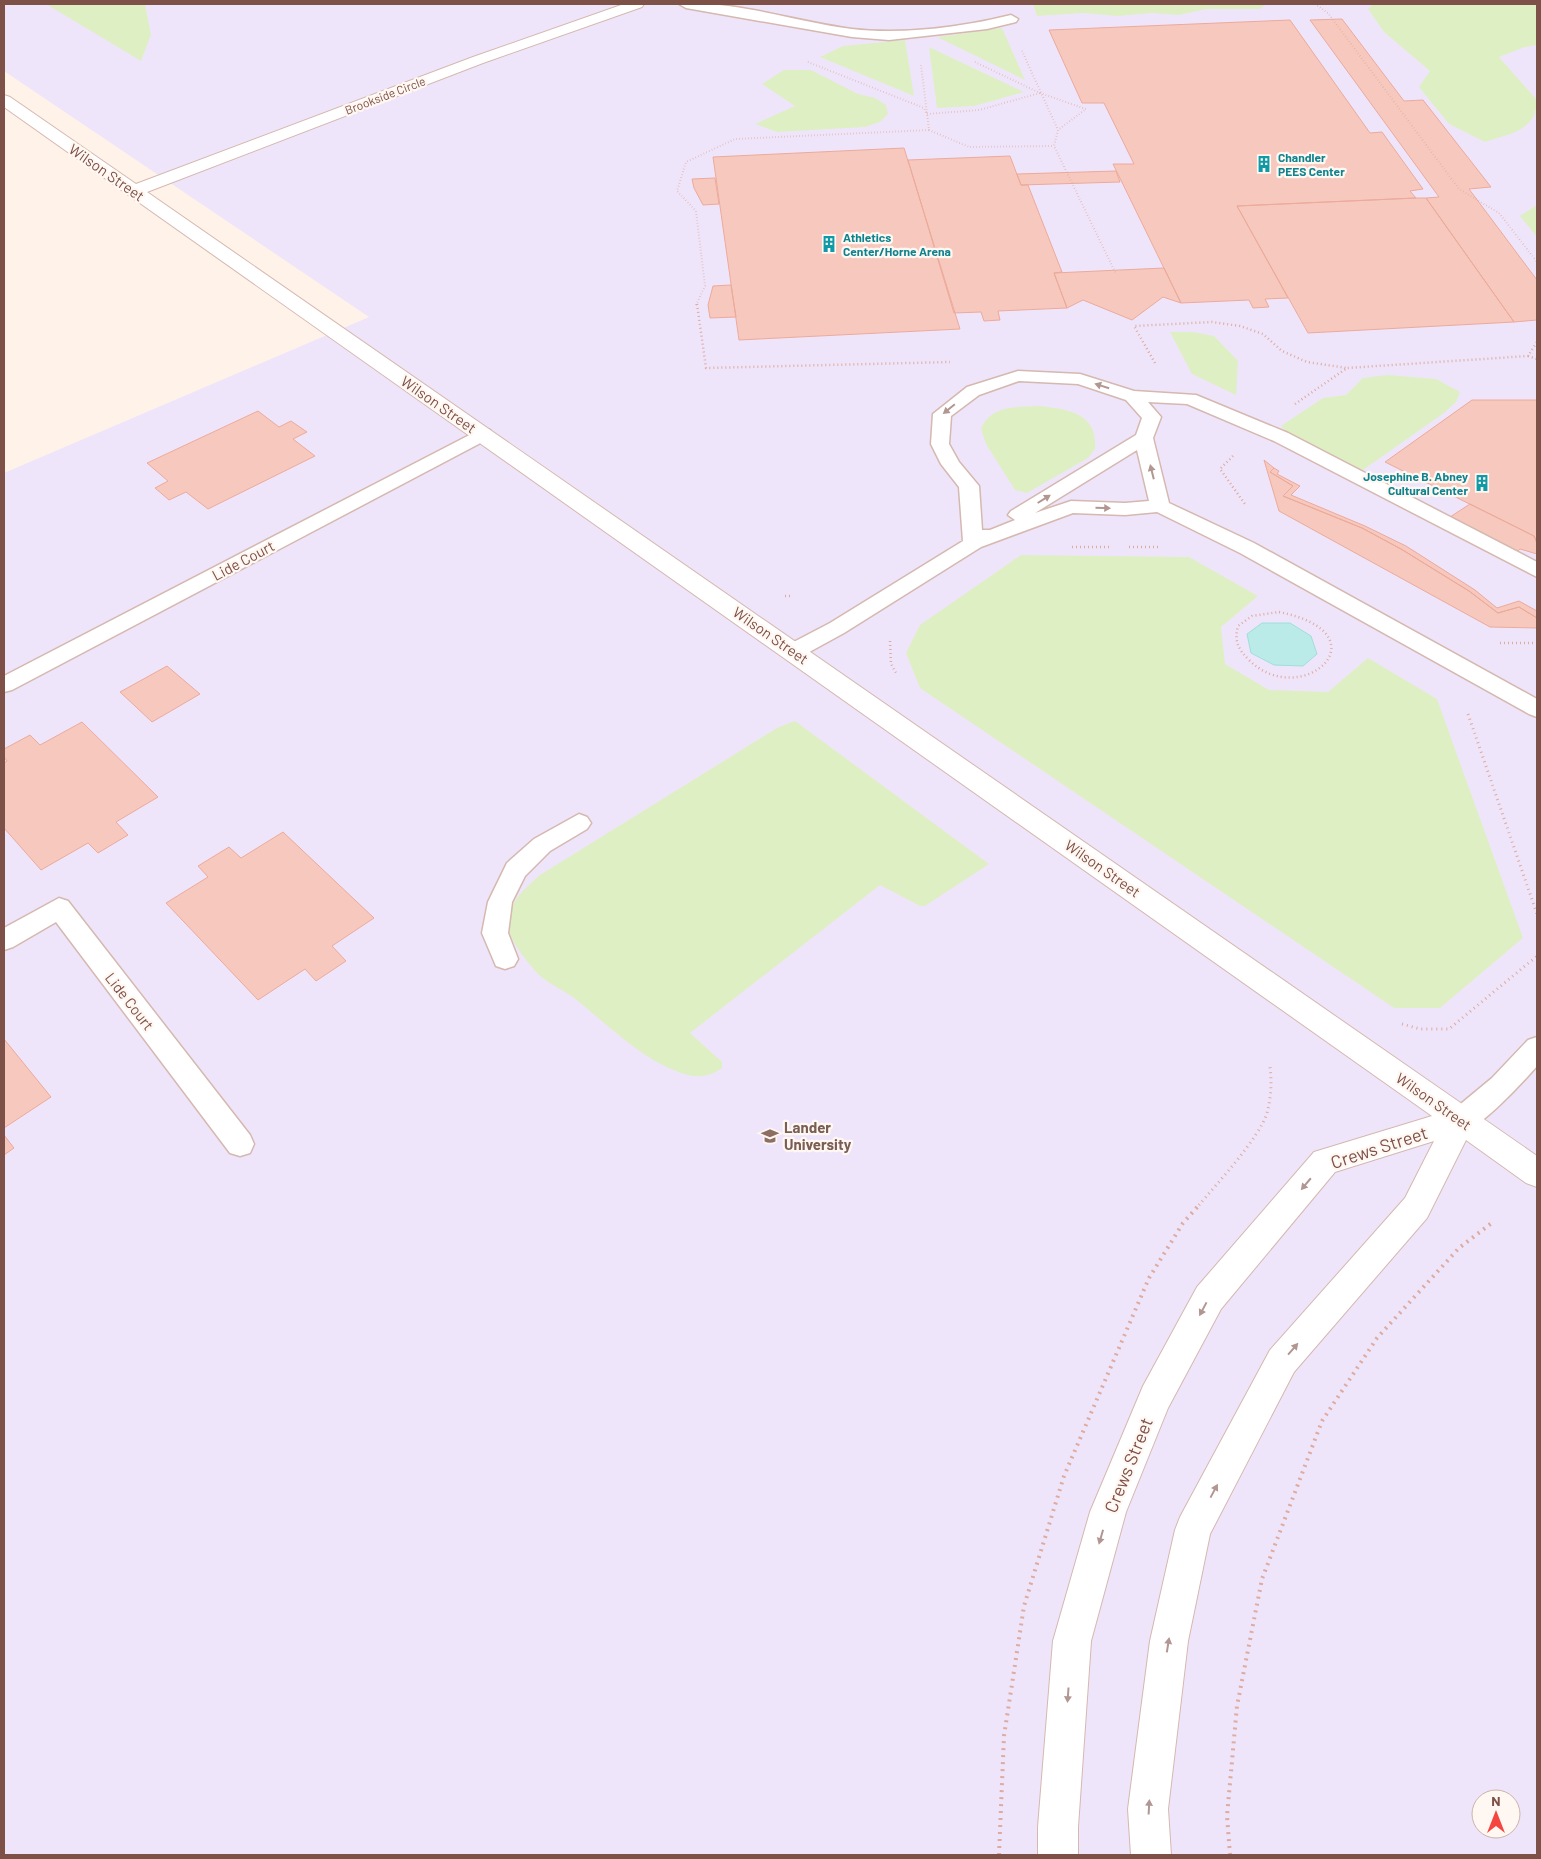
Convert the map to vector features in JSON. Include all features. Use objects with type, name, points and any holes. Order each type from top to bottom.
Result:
[{"type":"street","name":"Brookside Circle","points":[[134,190],[478,60],[637,4]]},
{"type":"street","name":"Wilson Street","points":[[6,104],[134,190],[1537,1173]]},
{"type":"street","name":"Crews Street","points":[[1058,1855],[1058,1827],[1075,1632],[1112,1503],[1155,1398],[1209,1298],[1325,1162],[1462,1120]]},
{"type":"street","name":"Crews Street","points":[[1150,1855],[1148,1809],[1169,1641],[1194,1530],[1282,1361],[1416,1208],[1462,1120]]},
{"type":"lane","points":[[686,4],[852,33],[889,36],[987,25],[1012,19]]},
{"type":"lane","points":[[973,543],[969,486],[951,464],[940,444],[942,414],[973,391],[1018,376],[1080,379],[1132,396],[1190,399],[1281,437],[1537,570]]},
{"type":"lane","points":[[1132,396],[1152,417],[1144,438],[1160,506]]},
{"type":"lane","name":"Lide Court","points":[[4,686],[483,434]]},
{"type":"lane","points":[[794,651],[837,628],[1144,438]]},
{"type":"lane","points":[[973,543],[1071,507],[1125,509],[1160,506],[1247,548],[1537,709]]},
{"type":"lane","points":[[505,959],[495,933],[500,902],[516,870],[542,845],[579,823]]},
{"type":"lane","name":"Lide Court","points":[[4,940],[59,908],[240,1144]]},
{"type":"lane","points":[[1462,1120],[1502,1086],[1537,1048]]},
{"type":"path","points":[[1315,4],[1328,13],[1459,189],[1499,213],[1537,262]]},
{"type":"path","points":[[1012,19],[1040,93],[1058,130]]},
{"type":"path","points":[[918,34],[1040,93],[1086,109],[1058,130],[1054,146],[1116,274]]},
{"type":"path","points":[[926,114],[978,110],[1040,93]]},
{"type":"path","points":[[929,130],[969,148],[1054,146]]},
{"type":"path","points":[[1159,370],[1134,326],[1212,322],[1240,326],[1262,334],[1282,351],[1307,362],[1347,368],[1528,356],[1537,360]]},
{"type":"path","points":[[1528,356],[1537,342]]},
{"type":"path","points":[[1294,405],[1347,368]]},
{"type":"path","points":[[1070,547],[1119,547]]},
{"type":"path","points":[[1128,547],[1168,548]]},
{"type":"path","points":[[1279,612],[1294,615],[1316,626],[1329,640],[1332,650],[1329,661],[1321,670],[1308,675],[1292,677],[1258,669],[1246,660],[1238,650],[1234,640],[1236,631],[1242,622],[1264,613],[1279,612]]},
{"type":"path","points":[[893,636],[889,643],[891,664],[900,682]]},
{"type":"path","points":[[1466,711],[1537,914]]},
{"type":"path","points":[[1396,1022],[1420,1029],[1449,1029],[1537,956]]},
{"type":"path","points":[[1230,1855],[1227,1816],[1237,1706],[1262,1579],[1322,1421],[1377,1338],[1459,1248],[1493,1222]]},
{"type":"shaded area","name":"Lander University","points":[[4,4],[1537,4],[1537,1855],[4,1855],[4,473],[369,317],[4,71]]},
{"type":"green space","points":[[46,4],[145,4],[151,35],[141,61]]},
{"type":"green space","points":[[1033,4],[1266,4],[1260,9],[1206,9],[1179,15],[1152,13],[1117,16],[1083,13],[1037,16]]},
{"type":"green space","points":[[1373,4],[1537,4],[1537,45],[1525,47],[1499,57],[1537,100],[1536,110],[1532,119],[1520,130],[1485,142],[1449,124],[1419,87],[1430,71],[1384,32],[1368,9]]},
{"type":"green space","points":[[1002,28],[1025,80],[937,37]]},
{"type":"green space","points":[[905,40],[914,96],[820,57],[843,46]]},
{"type":"green space","points":[[929,47],[1024,92],[974,106],[937,108]]},
{"type":"green space","points":[[784,70],[811,70],[858,94],[875,98],[886,105],[888,114],[880,122],[865,127],[777,132],[755,124],[795,106],[762,84]]},
{"type":"green space","points":[[1537,205],[1537,237],[1520,216]]},
{"type":"green space","points":[[1170,332],[1193,332],[1214,336],[1238,361],[1236,395],[1192,374]]},
{"type":"green space","points":[[1387,375],[1436,379],[1460,392],[1456,402],[1444,413],[1360,472],[1288,434],[1281,426],[1323,398],[1346,395],[1363,378]]},
{"type":"green space","points":[[1039,406],[1070,411],[1086,420],[1092,428],[1095,437],[1095,449],[1088,458],[1027,493],[1015,490],[986,444],[981,429],[985,421],[998,411],[1013,407]]},
{"type":"green space","points":[[1021,555],[1189,557],[1258,596],[1221,627],[1225,664],[1269,690],[1328,692],[1368,658],[1437,699],[1523,938],[1440,1008],[1394,1008],[920,688],[906,653],[920,625]]},
{"type":"green space","points":[[795,721],[989,864],[925,906],[920,906],[880,885],[690,1033],[722,1062],[722,1068],[705,1076],[682,1073],[648,1057],[574,998],[539,975],[513,941],[509,931],[509,914],[516,899],[540,875],[777,728]]},
{"type":"water","points":[[1262,623],[1290,623],[1311,636],[1317,654],[1303,666],[1274,665],[1251,653],[1247,634]]},
{"type":"building","points":[[1342,19],[1404,101],[1423,100],[1491,187],[1469,189],[1537,280],[1537,320],[1514,322],[1426,198],[1439,197],[1310,20]]},
{"type":"building","name":"Chandler PEES Center","points":[[1290,20],[1370,133],[1382,132],[1423,189],[1410,191],[1416,198],[1237,206],[1288,298],[1265,299],[1269,307],[1253,308],[1249,300],[1181,303],[1113,164],[1134,164],[1104,103],[1082,103],[1049,30]]},
{"type":"building","name":"Athletics Center/Horne Arena","points":[[904,148],[960,329],[739,340],[713,157]]},
{"type":"building","points":[[1010,156],[1021,185],[1028,185],[1062,272],[1054,273],[1067,308],[998,311],[1000,320],[984,321],[981,312],[954,313],[908,160]]},
{"type":"building","points":[[1116,171],[1120,182],[1021,185],[1017,174]]},
{"type":"building","points":[[715,178],[719,204],[703,205],[694,188],[692,179]]},
{"type":"building","points":[[1426,198],[1514,322],[1308,333],[1237,206]]},
{"type":"building","points":[[1164,268],[1181,303],[1163,297],[1132,320],[1083,300],[1067,308],[1054,273]]},
{"type":"building","points":[[731,285],[736,317],[710,318],[708,305],[713,286]]},
{"type":"building","name":"Josephine B. Abney Cultural Center","points":[[1472,400],[1537,400],[1537,543],[1534,536],[1385,462]]},
{"type":"building","points":[[258,411],[279,427],[291,421],[307,432],[293,439],[315,456],[208,509],[186,492],[169,500],[155,488],[168,481],[147,463]]},
{"type":"building","points":[[1264,460],[1274,468],[1270,472],[1293,486],[1283,496],[1362,528],[1401,549],[1469,591],[1498,613],[1519,607],[1537,618],[1537,628],[1490,627],[1279,511]]},
{"type":"building","points":[[1274,468],[1279,471],[1277,474],[1300,486],[1291,495],[1365,526],[1406,546],[1475,590],[1497,608],[1519,601],[1537,611],[1537,618],[1519,607],[1498,613],[1469,591],[1401,549],[1362,528],[1283,496],[1293,486],[1270,472]]},
{"type":"building","points":[[1470,504],[1534,536],[1537,543],[1537,554],[1520,549],[1517,552],[1450,517]]},
{"type":"building","points":[[167,666],[200,694],[152,722],[120,692]]},
{"type":"building","points":[[82,722],[158,797],[116,822],[128,835],[98,853],[88,843],[41,870],[4,828],[4,763],[7,761],[4,757],[4,749],[30,735],[40,745]]},
{"type":"building","points":[[283,832],[374,918],[332,946],[346,961],[316,981],[305,969],[258,1000],[166,903],[208,877],[198,866],[229,847],[241,858]]},
{"type":"building","points":[[4,1039],[51,1097],[4,1128]]},
{"type":"building","points":[[4,1135],[14,1148],[4,1155]]},
{"type":"place","name":"Chandler PEES Center","points":[[1264,164]]},
{"type":"place","name":"Athletics Center/Horne Arena","points":[[829,244]]},
{"type":"place","name":"Josephine B. Abney Cultural Center","points":[[1482,483]]},
{"type":"place","name":"Lander University","points":[[770,1136]]}]
